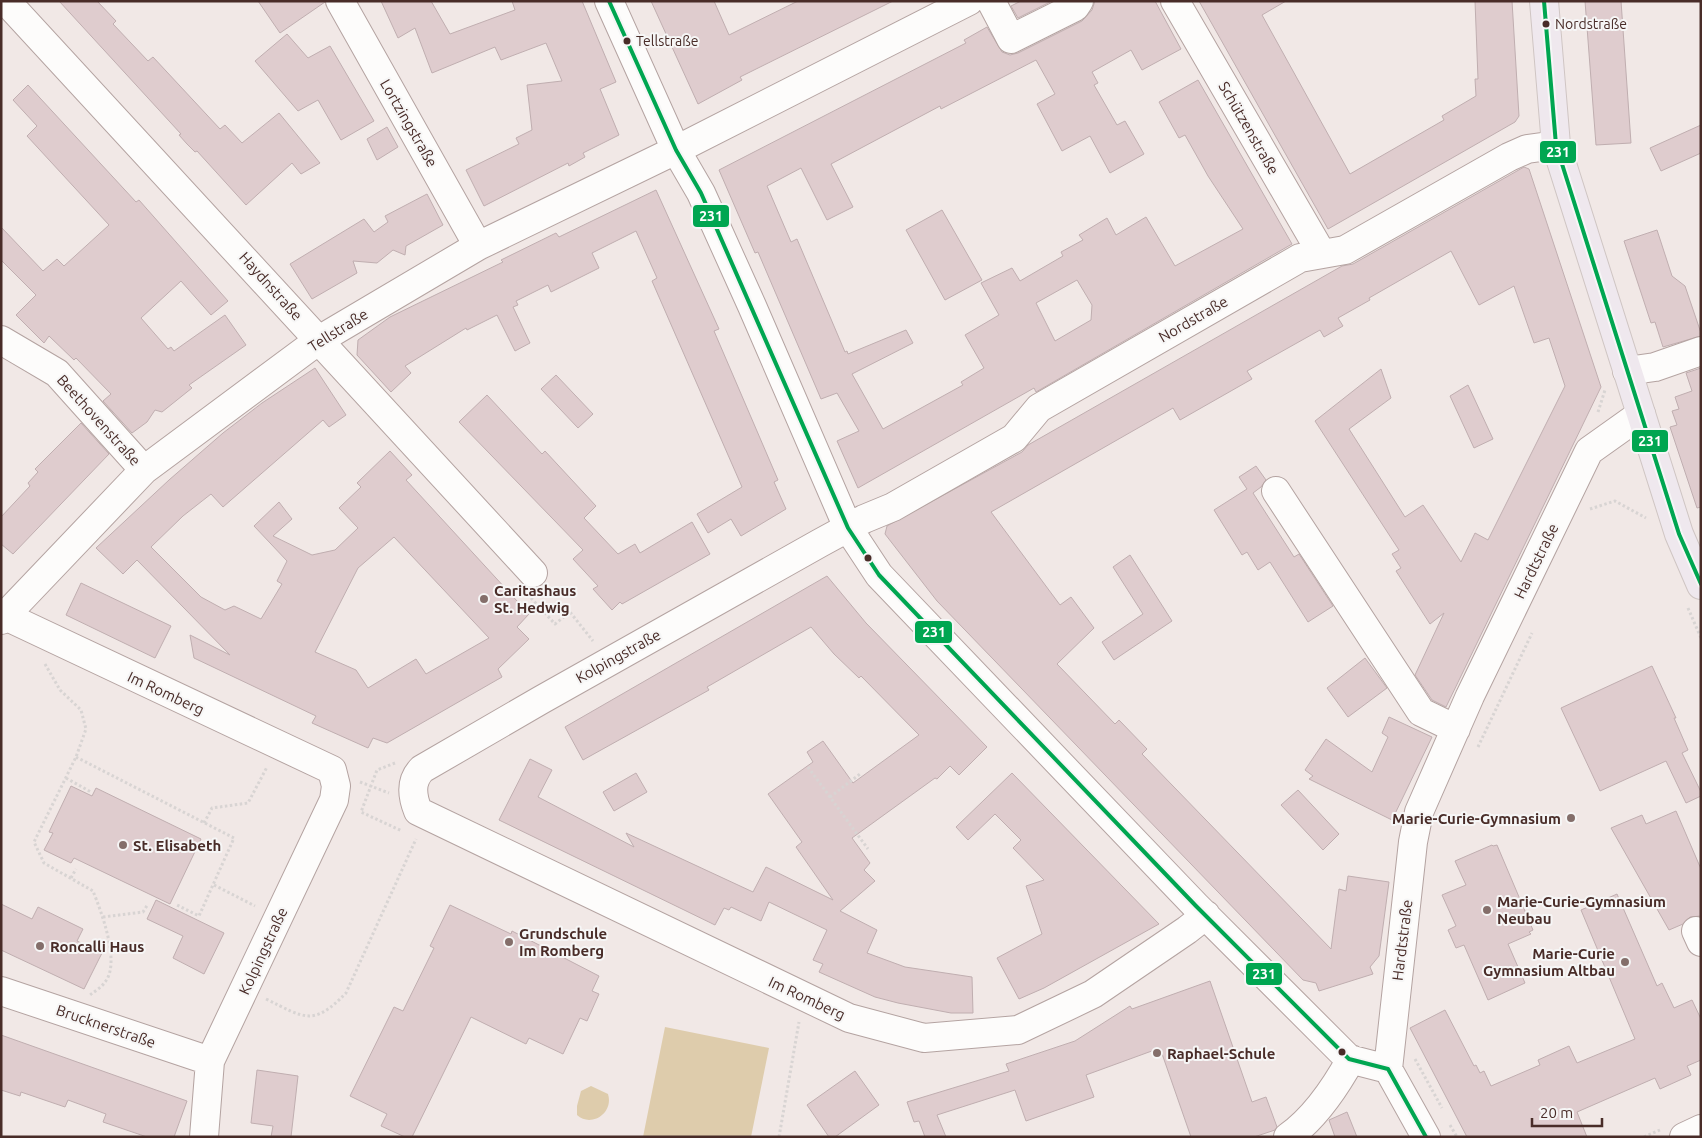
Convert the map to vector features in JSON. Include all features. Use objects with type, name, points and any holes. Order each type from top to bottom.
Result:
[{"type":"main road","points":[[1544,1],[1556,145],[1679,534],[1701,585]]},
{"type":"street","name":"Haydnstraße","points":[[6,1],[533,573]]},
{"type":"street","name":"Lortzingstraße","points":[[340,1],[478,246]]},
{"type":"street","points":[[609,1],[676,150],[701,193],[848,528],[879,575],[1206,915],[1350,1059],[1388,1069],[1426,1137]]},
{"type":"street","name":"Tellstraße","points":[[2,617],[144,470],[319,340],[478,246],[676,150],[970,1]]},
{"type":"street","points":[[991,1],[1011,40],[1075,7],[1079,1]]},
{"type":"street","name":"Schützenstraße","points":[[1176,1],[1322,254]]},
{"type":"street","name":"Nordstraße","points":[[848,528],[893,507],[1014,438],[1039,408],[1300,258],[1345,250],[1509,157],[1527,149],[1556,145]]},
{"type":"street","name":"Beethovenstraße","points":[[1,340],[57,373],[144,470]]},
{"type":"street","points":[[1627,371],[1655,367],[1701,351]]},
{"type":"street","name":"Hardtstraße","points":[[1388,1069],[1411,861],[1419,812],[1456,729],[1590,450],[1641,414]]},
{"type":"street","points":[[1276,491],[1421,712],[1456,729]]},
{"type":"street","name":"Kolpingstraße","points":[[415,803],[413,785],[416,775],[422,769],[848,528]]},
{"type":"street","name":"Im Romberg","points":[[2,617],[278,747],[332,770]]},
{"type":"street","name":"Kolpingstraße","points":[[204,1137],[210,1061],[334,800],[336,786],[332,770]]},
{"type":"street","name":"Im Romberg","points":[[415,803],[418,811],[795,1007],[849,1018],[924,1038],[1018,1030],[1093,994],[1206,915]]},
{"type":"street","name":"Brucknerstraße","points":[[1,991],[210,1061]]},
{"type":"street","points":[[1288,1137],[1301,1128],[1325,1100],[1350,1059]]},
{"type":"street","points":[[1684,1137],[1701,1129]]},
{"type":"path","points":[[1594,502],[1589,511],[1615,501],[1650,520]]},
{"type":"path","points":[[533,573],[520,586],[555,624],[570,612],[598,648]]},
{"type":"path","points":[[1474,756],[1532,632]]},
{"type":"path","points":[[44,663],[60,690],[81,710],[86,729],[76,757],[34,842],[44,864],[94,891],[103,917],[111,958],[110,972],[106,982],[93,992]]},
{"type":"path","points":[[204,823],[212,808],[248,803],[278,747]]},
{"type":"path","points":[[76,757],[234,838],[199,916],[175,904]]},
{"type":"path","points":[[400,761],[377,770],[361,812],[425,842]]},
{"type":"path","points":[[808,767],[868,849]]},
{"type":"path","points":[[332,770],[415,803]]},
{"type":"path","points":[[830,797],[860,774]]},
{"type":"path","points":[[66,778],[91,792]]},
{"type":"path","points":[[245,990],[298,1014],[319,1015],[330,1010],[346,993],[417,838]]},
{"type":"path","points":[[71,878],[76,869]]},
{"type":"path","points":[[214,885],[246,902]]},
{"type":"path","points":[[103,917],[143,912],[148,904]]},
{"type":"path","points":[[779,1137],[799,1023],[795,1007]]},
{"type":"path","points":[[795,1007],[799,1023],[805,1026]]},
{"type":"shaded area","points":[[665,1027],[769,1048],[751,1137],[643,1137]]},
{"type":"shaded area","points":[[591,1086],[608,1094],[609,1101],[605,1112],[595,1119],[589,1120],[577,1115],[577,1106],[581,1091]]},
{"type":"building","points":[[59,1],[97,1],[116,21],[113,24],[148,61],[153,57],[220,129],[225,125],[242,143],[279,113],[320,163],[301,174],[292,163],[246,205],[197,151],[195,152],[187,144],[179,135],[181,134]]},
{"type":"building","points":[[258,1],[324,1],[325,2],[280,33]]},
{"type":"building","points":[[381,1],[431,1],[450,34],[515,10],[512,1],[582,1],[616,82],[600,89],[619,135],[583,153],[585,157],[569,166],[568,163],[484,206],[466,170],[519,144],[516,138],[532,130],[527,85],[562,81],[546,43],[501,60],[495,47],[432,73],[415,28],[398,38]]},
{"type":"building","points":[[651,1],[714,1],[729,35],[798,1],[893,1],[740,77],[742,80],[698,104]]},
{"type":"building","points":[[1021,1],[1052,1],[1018,18],[1011,6]]},
{"type":"building","points":[[1095,1],[1155,1],[1181,49],[1142,70],[1131,50],[1092,72],[1098,83],[1094,85],[1117,125],[1125,121],[1144,154],[1110,173],[1090,136],[1062,151],[1037,104],[1055,94],[1036,60],[941,109],[940,106],[831,164],[853,207],[827,220],[801,168],[767,186],[791,242],[797,239],[845,352],[847,351],[848,354],[906,330],[913,343],[852,374],[883,429],[963,385],[961,382],[984,368],[965,335],[999,315],[981,283],[1012,268],[1020,281],[1063,256],[1061,252],[1083,240],[1079,235],[1107,218],[1116,235],[1146,217],[1175,266],[1243,229],[1208,176],[1185,135],[1179,138],[1159,102],[1198,80],[1292,244],[1036,392],[1034,388],[858,488],[837,441],[859,431],[837,393],[821,399],[758,252],[755,253],[719,170],[966,43],[964,40],[987,27],[1002,52],[1010,55],[1018,53],[1082,21],[1092,10]],"holes":[[[1077,280],[1092,305],[1091,320],[1055,341],[1036,303]]]},
{"type":"building","points":[[1199,1],[1286,1],[1262,15],[1350,174],[1444,120],[1442,116],[1476,96],[1475,79],[1478,79],[1475,1],[1512,1],[1519,116],[1515,122],[1328,229]]},
{"type":"building","points":[[1585,1],[1621,1],[1631,143],[1596,145]]},
{"type":"building","points":[[287,34],[308,58],[330,46],[374,121],[341,140],[318,100],[298,111],[255,61]]},
{"type":"building","points":[[28,85],[136,202],[139,200],[228,301],[211,315],[181,281],[141,318],[168,349],[171,347],[174,351],[225,315],[246,345],[189,385],[192,388],[162,412],[155,410],[147,422],[132,433],[103,401],[111,394],[76,358],[74,360],[49,336],[44,343],[16,315],[36,295],[1,260],[1,227],[43,271],[57,259],[64,266],[109,225],[27,136],[37,126],[13,100]]},
{"type":"building","points":[[1701,125],[1701,153],[1661,171],[1650,148]]},
{"type":"building","points":[[387,127],[398,147],[377,160],[367,139]]},
{"type":"building","points":[[1524,167],[1529,169],[1601,387],[1446,707],[1432,700],[1415,675],[1444,613],[1430,624],[1396,571],[1401,568],[1392,554],[1399,550],[1315,421],[1381,369],[1391,398],[1349,429],[1405,517],[1423,505],[1461,562],[1475,533],[1488,540],[1565,386],[1549,338],[1534,343],[1514,286],[1479,305],[1451,251],[1338,318],[1343,326],[1324,337],[1320,330],[1247,371],[1252,379],[1180,420],[1173,408],[991,512],[1060,605],[1071,597],[1094,628],[1057,664],[1115,724],[1119,720],[1147,749],[1142,754],[1331,949],[1339,889],[1346,891],[1348,876],[1389,882],[1379,956],[1370,967],[1373,974],[1319,991],[1316,983],[1303,980],[937,601],[885,534],[887,526],[1022,452],[1028,445],[1342,266],[1353,264]]},
{"type":"building","points":[[656,190],[719,329],[714,331],[778,480],[774,482],[786,509],[741,536],[731,519],[708,533],[697,514],[742,487],[652,281],[657,278],[636,231],[592,253],[599,268],[551,292],[548,285],[516,301],[518,305],[513,307],[530,343],[515,351],[497,315],[467,330],[466,328],[405,366],[411,373],[391,392],[357,355],[358,340],[390,317],[503,262],[501,260],[556,233],[559,237]]},
{"type":"building","points":[[427,194],[443,225],[406,246],[405,255],[393,250],[377,263],[353,261],[357,273],[312,299],[290,264],[364,219],[374,232],[388,222],[385,216]]},
{"type":"building","points":[[942,210],[982,280],[945,300],[906,230]]},
{"type":"building","points":[[1657,230],[1672,276],[1685,286],[1701,333],[1701,336],[1663,347],[1655,322],[1651,323],[1624,241]]},
{"type":"building","name":"Caritashaus St. Hedwig","points":[[315,368],[346,415],[329,427],[323,420],[223,507],[211,494],[183,516],[151,547],[201,597],[225,610],[234,606],[261,619],[282,584],[277,581],[287,561],[254,526],[279,502],[292,519],[273,536],[312,555],[335,550],[358,528],[339,508],[361,487],[357,483],[390,451],[412,475],[406,480],[529,614],[517,627],[529,639],[498,669],[502,677],[387,743],[373,738],[368,748],[312,723],[316,716],[194,658],[190,635],[230,655],[137,560],[123,574],[96,548],[169,480],[223,433],[262,403]],"holes":[[[394,537],[489,638],[426,674],[416,659],[368,688],[356,670],[315,652],[358,568]]]},
{"type":"building","points":[[1701,368],[1701,507],[1697,508],[1670,427],[1677,425],[1672,411],[1679,409],[1675,397],[1692,391],[1686,373]]},
{"type":"building","points":[[556,375],[593,414],[578,428],[541,389]]},
{"type":"building","points":[[1468,385],[1493,439],[1474,448],[1450,396]]},
{"type":"building","points":[[487,395],[542,454],[545,451],[596,506],[584,518],[618,554],[635,544],[640,553],[692,522],[710,554],[622,604],[620,602],[612,610],[593,589],[598,586],[573,559],[583,550],[459,422]]},
{"type":"building","points":[[81,423],[109,454],[13,554],[1,544],[1,517],[30,486],[28,483],[38,472],[35,469]]},
{"type":"building","points":[[1256,466],[1266,480],[1253,493],[1294,557],[1299,554],[1333,606],[1308,622],[1270,562],[1258,570],[1247,552],[1242,555],[1214,510],[1247,489],[1239,477]]},
{"type":"building","points":[[1130,555],[1172,621],[1114,660],[1102,642],[1143,614],[1113,567]]},
{"type":"building","points":[[827,576],[866,623],[987,747],[959,775],[950,766],[937,779],[935,778],[852,838],[870,863],[864,870],[875,881],[840,911],[877,930],[867,953],[905,967],[972,977],[973,1013],[951,1013],[875,997],[819,972],[823,964],[813,960],[827,930],[769,902],[761,921],[731,907],[729,910],[724,908],[715,925],[499,820],[530,759],[552,770],[538,797],[634,847],[626,833],[753,892],[766,867],[833,900],[796,847],[802,842],[768,794],[813,762],[807,752],[823,741],[853,783],[919,735],[861,676],[859,678],[834,654],[811,627],[707,687],[709,690],[583,760],[565,727]]},
{"type":"building","points":[[81,583],[171,626],[155,658],[66,615]]},
{"type":"building","points":[[1365,658],[1387,688],[1348,717],[1327,688]]},
{"type":"building","points":[[1652,666],[1676,718],[1674,718],[1688,750],[1682,753],[1701,792],[1701,796],[1686,803],[1666,761],[1600,791],[1561,708]]},
{"type":"building","points":[[1389,717],[1432,737],[1392,820],[1309,779],[1313,776],[1305,770],[1326,739],[1372,772],[1388,737],[1382,733]]},
{"type":"building","points":[[636,773],[647,792],[614,811],[603,792]]},
{"type":"building","points":[[1012,773],[1159,924],[1044,988],[1019,999],[997,958],[1042,934],[1026,886],[1044,880],[1013,848],[1021,840],[995,814],[968,840],[956,827]]},
{"type":"building","name":"St. Elisabeth","points":[[71,786],[92,796],[96,788],[201,839],[170,904],[74,858],[71,863],[44,850],[53,833],[49,832]]},
{"type":"building","points":[[1298,790],[1339,834],[1323,850],[1281,805]]},
{"type":"building","points":[[1676,811],[1701,869],[1701,916],[1690,917],[1683,924],[1669,930],[1611,828],[1642,815],[1646,824]]},
{"type":"building","name":"Marie-Curie-Gymnasium Neubau","points":[[1492,845],[1497,845],[1533,930],[1529,932],[1531,934],[1508,944],[1525,983],[1488,1000],[1464,945],[1456,948],[1448,930],[1456,926],[1442,895],[1466,885],[1455,861]]},
{"type":"building","name":"Marie-Curie Gymnasium Altbau","points":[[1617,894],[1657,986],[1662,983],[1674,1008],[1692,1000],[1701,1019],[1701,1060],[1687,1066],[1691,1075],[1660,1089],[1655,1078],[1577,1112],[1587,1137],[1467,1137],[1410,1028],[1445,1010],[1474,1066],[1476,1065],[1480,1073],[1484,1071],[1491,1086],[1540,1065],[1538,1060],[1569,1046],[1577,1063],[1635,1039],[1581,910]]},
{"type":"building","points":[[156,900],[224,933],[204,974],[173,958],[183,936],[147,919]]},
{"type":"building","name":"Roncalli Haus","points":[[1,904],[32,919],[38,907],[83,929],[77,941],[102,953],[84,989],[1,950]]},
{"type":"building","points":[[450,905],[511,934],[512,931],[599,976],[592,991],[599,994],[587,1021],[580,1018],[563,1054],[529,1038],[526,1044],[471,1017],[412,1137],[405,1137],[381,1126],[387,1114],[350,1096],[394,1007],[403,1011],[434,948],[430,946]]},
{"type":"building","points":[[1210,981],[1252,1102],[1266,1097],[1277,1127],[1275,1130],[1254,1137],[1191,1137],[1160,1048],[1086,1075],[1094,1097],[1026,1121],[1015,1090],[937,1115],[946,1137],[925,1137],[919,1121],[914,1122],[907,1102],[1009,1071],[1006,1064],[1075,1041],[1130,1006],[1132,1009]]},
{"type":"building","points":[[1,1035],[187,1101],[174,1137],[147,1137],[103,1122],[106,1114],[68,1100],[65,1107],[21,1092],[20,1096],[1,1090]]},
{"type":"building","points":[[257,1070],[298,1076],[291,1137],[271,1137],[273,1126],[251,1123]]},
{"type":"building","points":[[855,1071],[879,1105],[835,1137],[829,1137],[807,1105]]},
{"type":"building","points":[[1347,1112],[1357,1137],[1335,1137],[1329,1120]]},
{"type":"transit line","name":"231","points":[[609,1],[676,150],[701,193],[848,528],[879,575],[1196,906],[1349,1059],[1388,1069],[1426,1137]]},
{"type":"transit line","name":"231","points":[[1544,1],[1556,145],[1679,534],[1701,584]]},
{"type":"place","name":"Nordstraße","points":[[1546,24]]},
{"type":"place","name":"Tellstraße","points":[[627,41]]},
{"type":"place","name":"Caritashaus St. Hedwig","points":[[484,599]]},
{"type":"place","name":"Marie-Curie-Gymnasium","points":[[1571,818]]},
{"type":"place","name":"St. Elisabeth","points":[[123,845]]},
{"type":"place","name":"Marie-Curie-Gymnasium Neubau","points":[[1487,910]]},
{"type":"place","name":"Grundschule Im Romberg","points":[[509,942]]},
{"type":"place","name":"Roncalli Haus","points":[[40,946]]},
{"type":"place","name":"Marie-Curie Gymnasium Altbau","points":[[1625,962]]},
{"type":"place","name":"Raphael-Schule","points":[[1157,1053]]}]
